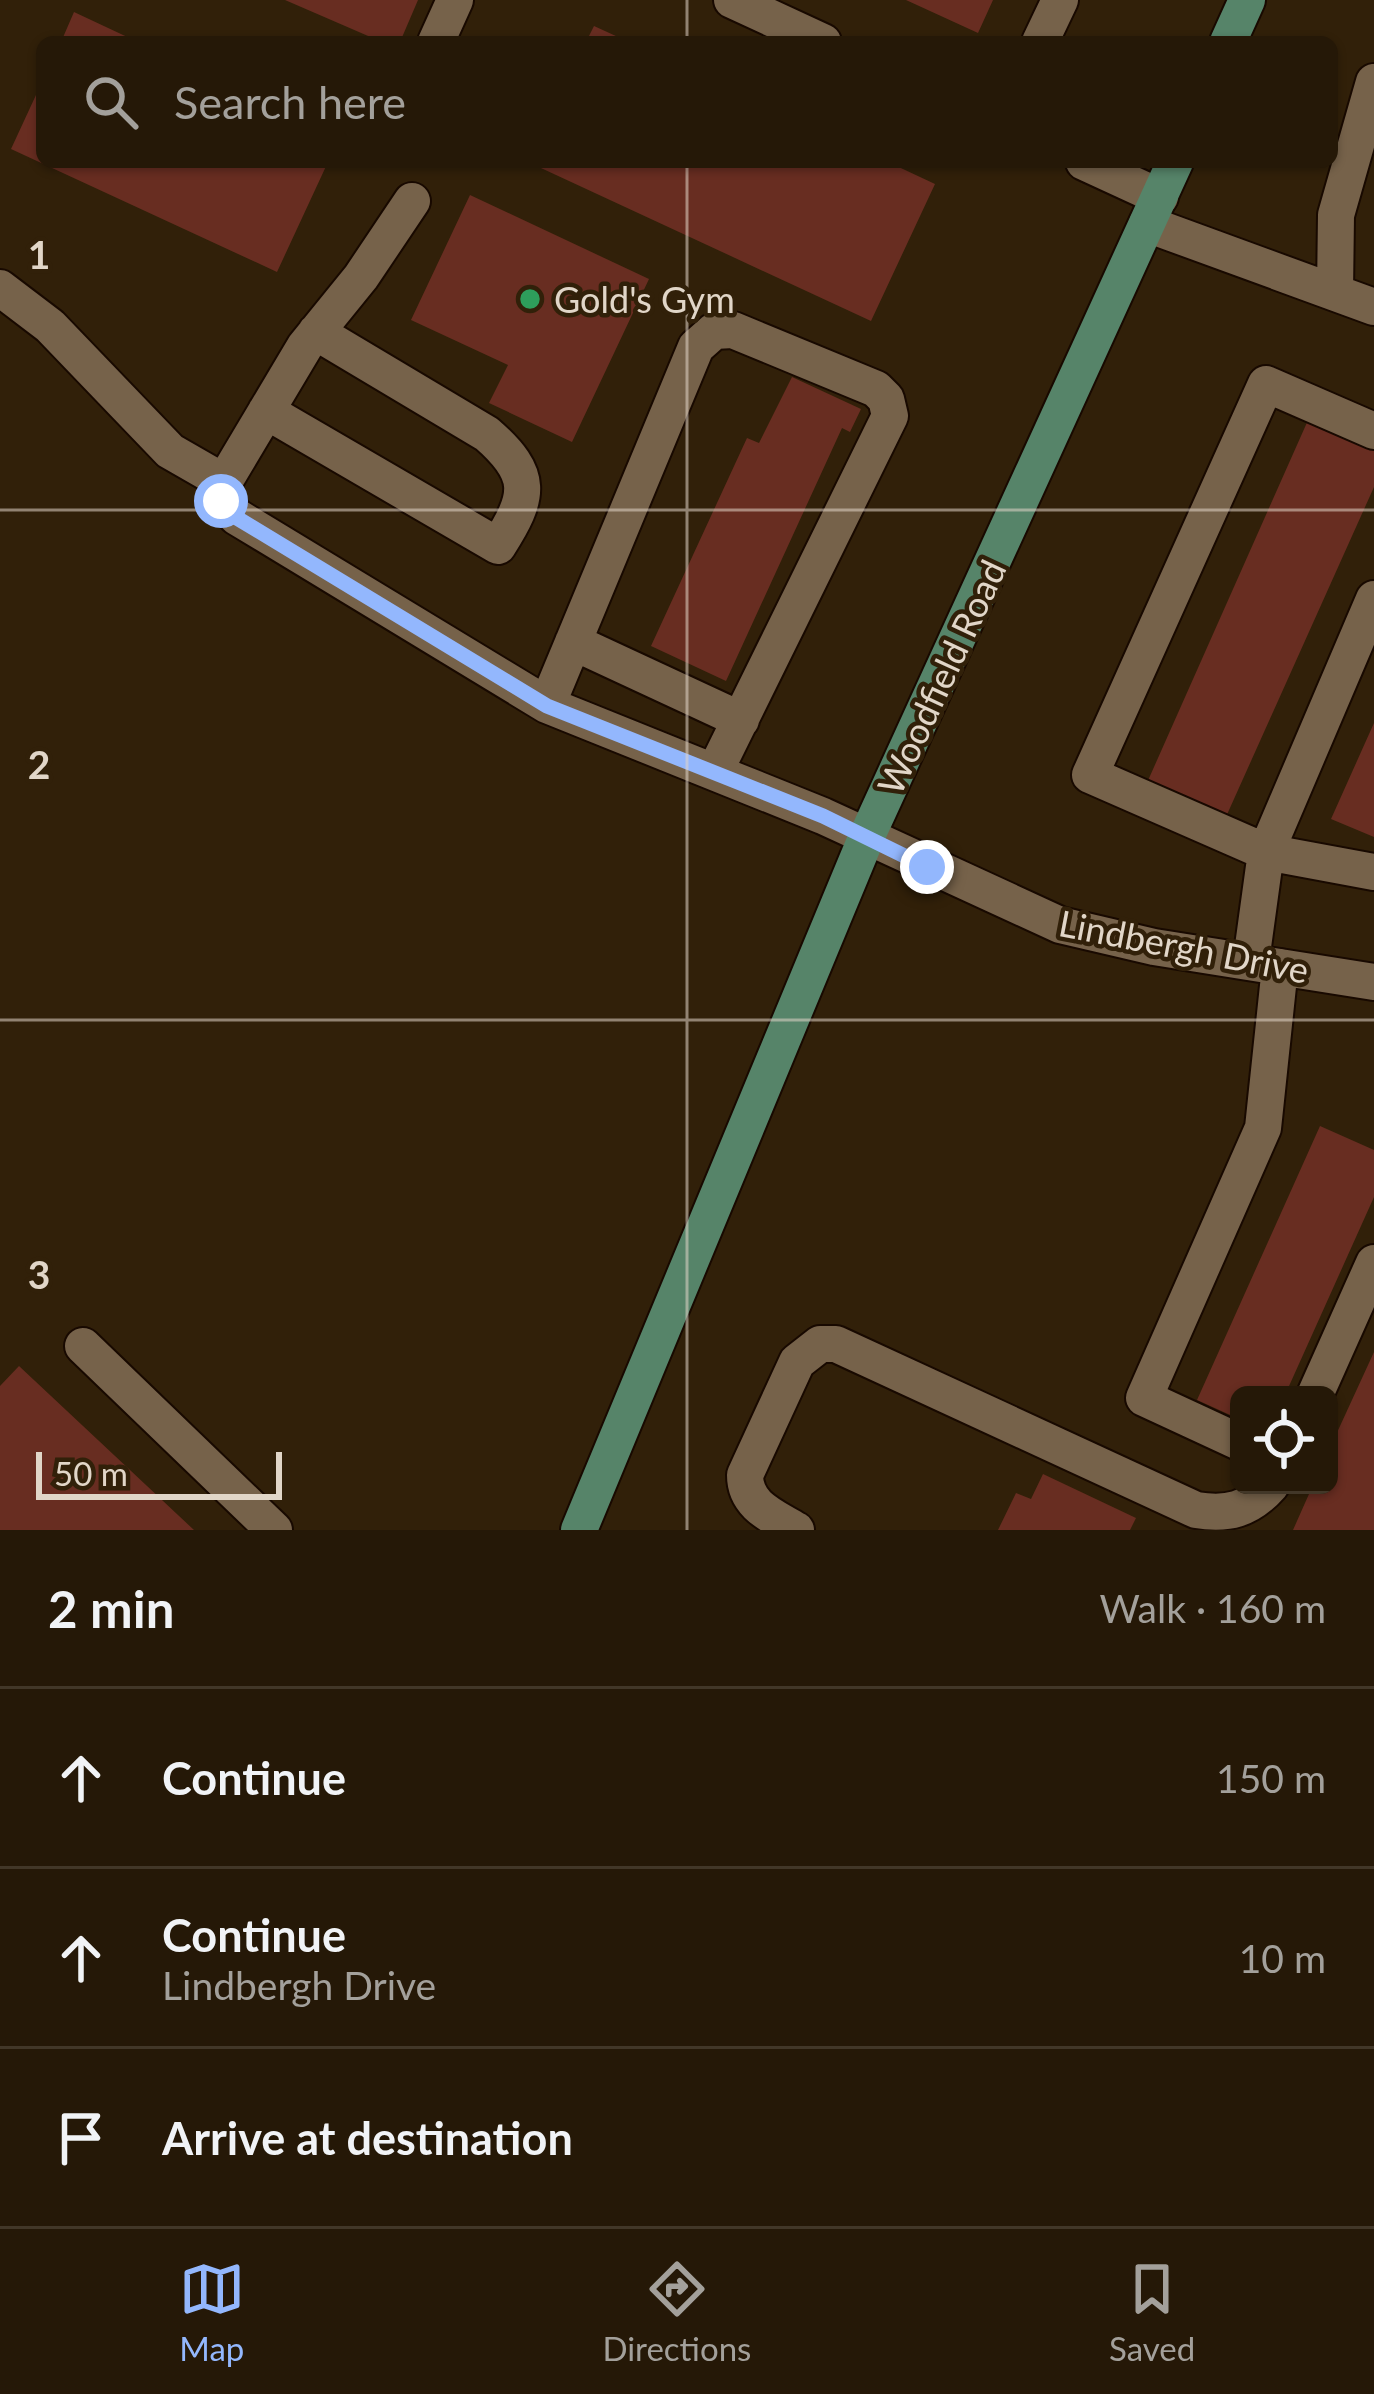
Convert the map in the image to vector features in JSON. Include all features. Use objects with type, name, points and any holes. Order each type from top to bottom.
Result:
[{"type":"main road","points":[[1231,36],[1247,0]]},
{"type":"main road","name":"Woodfield Road","points":[[579,1530],[867,836],[1172,168]]},
{"type":"street","points":[[439,36],[455,0]]},
{"type":"street","points":[[732,0],[810,36]]},
{"type":"street","points":[[1043,36],[1060,0]]},
{"type":"street","points":[[1335,292],[1336,215],[1374,82]]},
{"type":"street","points":[[1093,168],[1154,211],[1374,307]]},
{"type":"street","points":[[0,287],[50,326],[170,451],[224,482],[316,332],[361,277],[412,201]]},
{"type":"street","points":[[547,706],[696,347],[714,331],[733,330],[876,389],[886,399],[890,416],[716,771]]},
{"type":"street","points":[[266,411],[498,546],[522,509],[519,469],[487,434],[316,332]]},
{"type":"street","points":[[1374,431],[1266,384],[1090,775],[1266,852],[1374,872]]},
{"type":"street","name":"Lindbergh Drive","points":[[224,482],[221,501],[237,518],[547,706],[716,771],[1060,925],[1154,947],[1374,982]]},
{"type":"street","points":[[1230,1438],[1144,1398],[1263,1128],[1266,852],[1374,599]]},
{"type":"street","points":[[573,642],[741,720]]},
{"type":"street","points":[[1319,1386],[1374,1263]]},
{"type":"street","points":[[796,1530],[754,1503],[746,1489],[746,1475],[797,1362],[820,1344],[836,1344],[1191,1520],[1225,1514],[1261,1494]]},
{"type":"street","points":[[83,1346],[274,1530]]},
{"type":"building","points":[[285,0],[418,0],[403,36],[368,36]]},
{"type":"building","points":[[906,0],[993,0],[978,33]]},
{"type":"building","points":[[74,12],[125,36],[64,36]]},
{"type":"building","points":[[594,26],[616,36],[589,36]]},
{"type":"building","points":[[36,95],[36,161],[11,149]]},
{"type":"building","points":[[52,168],[325,168],[277,272]]},
{"type":"building","points":[[541,168],[901,168],[935,184],[871,321]]},
{"type":"building","name":"Gold's Gym","points":[[470,195],[649,279],[572,442],[489,403],[508,365],[411,320]]},
{"type":"building","points":[[792,377],[861,409],[850,432],[842,428],[726,681],[651,646],[747,438],[759,443]]},
{"type":"building","points":[[1309,418],[1374,447],[1374,487],[1225,819],[1146,785]]},
{"type":"building","points":[[1374,723],[1374,837],[1331,819]]},
{"type":"building","points":[[1320,1126],[1374,1150],[1374,1197],[1289,1386],[1230,1386],[1230,1415],[1197,1400]]},
{"type":"building","points":[[1374,1352],[1374,1530],[1293,1530],[1309,1494],[1338,1494],[1338,1430]]},
{"type":"building","points":[[19,1366],[194,1530],[0,1530],[0,1386]]},
{"type":"building","points":[[1043,1474],[1136,1518],[1130,1530],[998,1530],[1016,1493],[1031,1499]]},
{"type":"place","name":"Gold's Gym","points":[[530,299]]},
{"type":"route","points":[[221,501],[237,518],[547,706],[823,816],[927,867]]}]
